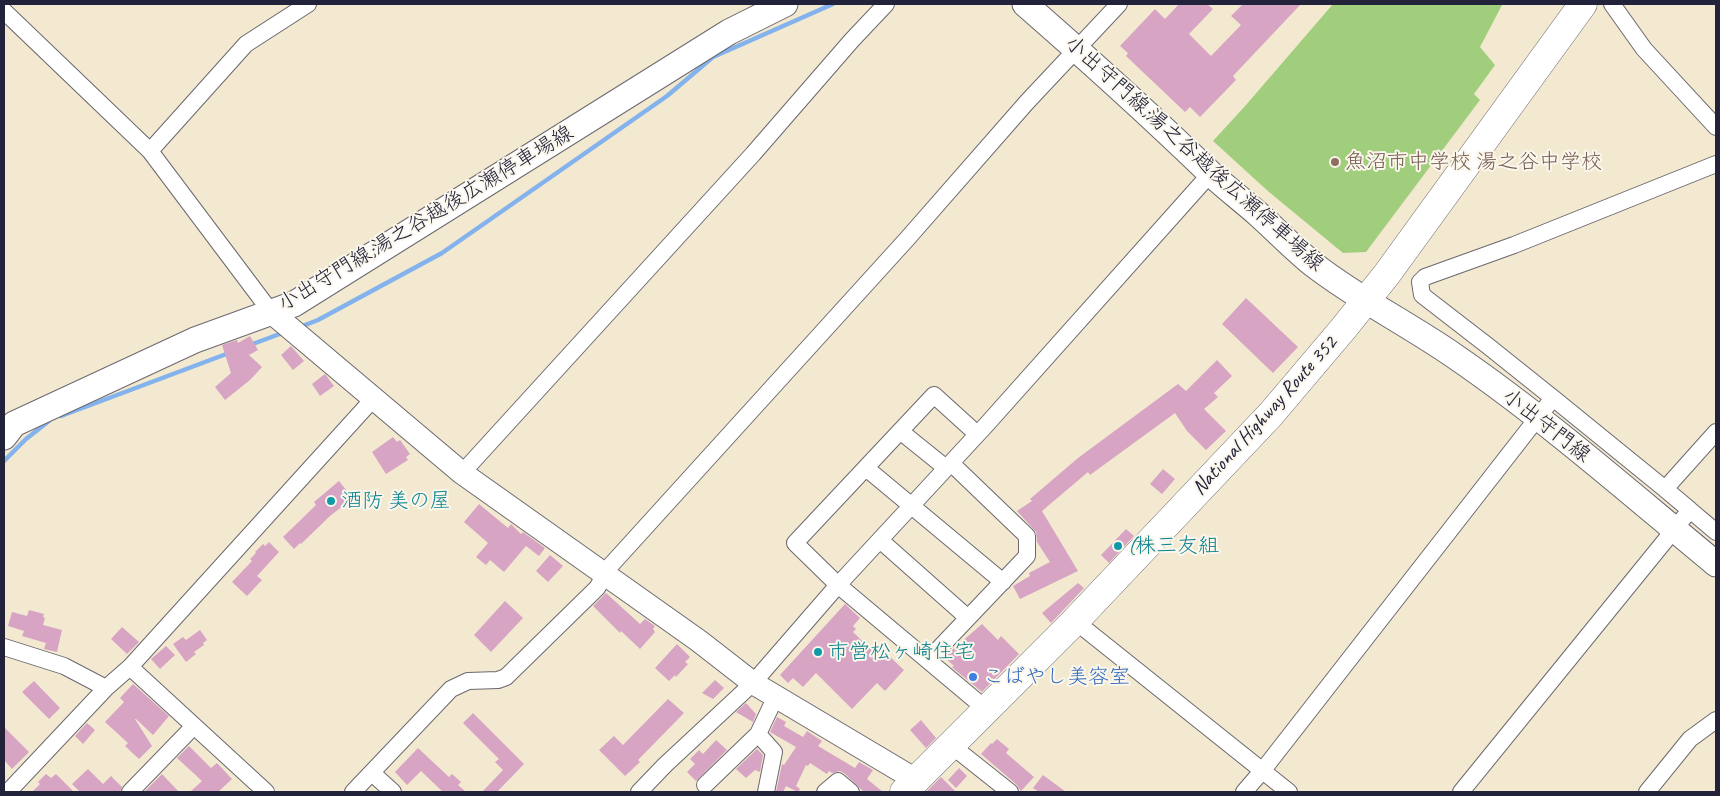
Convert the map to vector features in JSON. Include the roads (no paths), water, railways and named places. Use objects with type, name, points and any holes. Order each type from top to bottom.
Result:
[{"type":"highway","name":"National Highway Route 352","points":[[910,786],[1075,621],[1271,414],[1366,300],[1583,4]]},
{"type":"main road","name":"小出守門線;湯之谷越後広瀬停車場線","points":[[4,437],[14,424],[195,340],[294,304],[729,32],[785,4]]},
{"type":"main road","name":"小出守門線;湯之谷越後広瀬停車場線","points":[[1025,4],[1210,173],[1260,215],[1290,246],[1366,300]]},
{"type":"main road","name":"小出守門線","points":[[1366,300],[1452,354],[1538,418],[1716,564]]},
{"type":"street","points":[[150,151],[246,44],[308,4]]},
{"type":"street","points":[[462,473],[886,4]]},
{"type":"street","points":[[353,792],[452,689],[468,681],[498,680],[506,677],[597,588],[611,565],[907,239],[1021,109],[1119,4]]},
{"type":"street","points":[[1612,4],[1644,49],[1716,127]]},
{"type":"street","points":[[4,10],[150,151],[271,312],[462,473],[699,642],[753,683],[776,696],[910,786]]},
{"type":"street","points":[[1716,164],[1514,245],[1425,277],[1420,282],[1422,295],[1553,398],[1716,532]]},
{"type":"street","points":[[639,792],[665,765],[753,683],[838,585],[978,434],[1210,173]]},
{"type":"street","points":[[978,434],[934,395],[795,543],[838,585],[987,710]]},
{"type":"street","points":[[17,789],[106,688],[130,667],[374,398]]},
{"type":"street","points":[[1244,792],[1553,398]]},
{"type":"street","points":[[900,431],[949,466],[1027,536],[1027,556],[928,660]]},
{"type":"street","points":[[1665,489],[1716,432]]},
{"type":"street","points":[[866,468],[1003,582]]},
{"type":"street","points":[[1460,792],[1690,510]]},
{"type":"street","points":[[880,540],[968,618]]},
{"type":"street","points":[[1075,621],[1289,792]]},
{"type":"street","points":[[4,647],[64,666],[106,688]]},
{"type":"street","points":[[130,667],[266,792]]},
{"type":"street","points":[[705,785],[758,734],[776,696]]},
{"type":"street","points":[[1647,792],[1690,739],[1716,720]]},
{"type":"street","points":[[130,792],[194,726]]},
{"type":"street","points":[[758,734],[774,752],[766,792]]},
{"type":"street","points":[[952,746],[1010,792]]},
{"type":"street","points":[[372,773],[393,792]]},
{"type":"street","points":[[825,792],[838,781],[850,792]]},
{"type":"waterway","points":[[300,327],[318,320],[442,253],[667,96],[713,57],[833,4]]},
{"type":"waterway","points":[[250,345],[285,332]]},
{"type":"waterway","points":[[61,416],[229,353]]},
{"type":"waterway","points":[[4,461],[26,439],[49,421]]},
{"type":"place","name":"魚沼市中学校 湯之谷中学校","points":[[1335,162]]},
{"type":"place","name":"酒防 美の屋","points":[[331,501]]},
{"type":"place","name":"(株三友組","points":[[1118,546]]},
{"type":"place","name":"市営松ヶ崎住宅","points":[[818,652]]},
{"type":"place","name":"こばやし美容室","points":[[973,677]]}]
